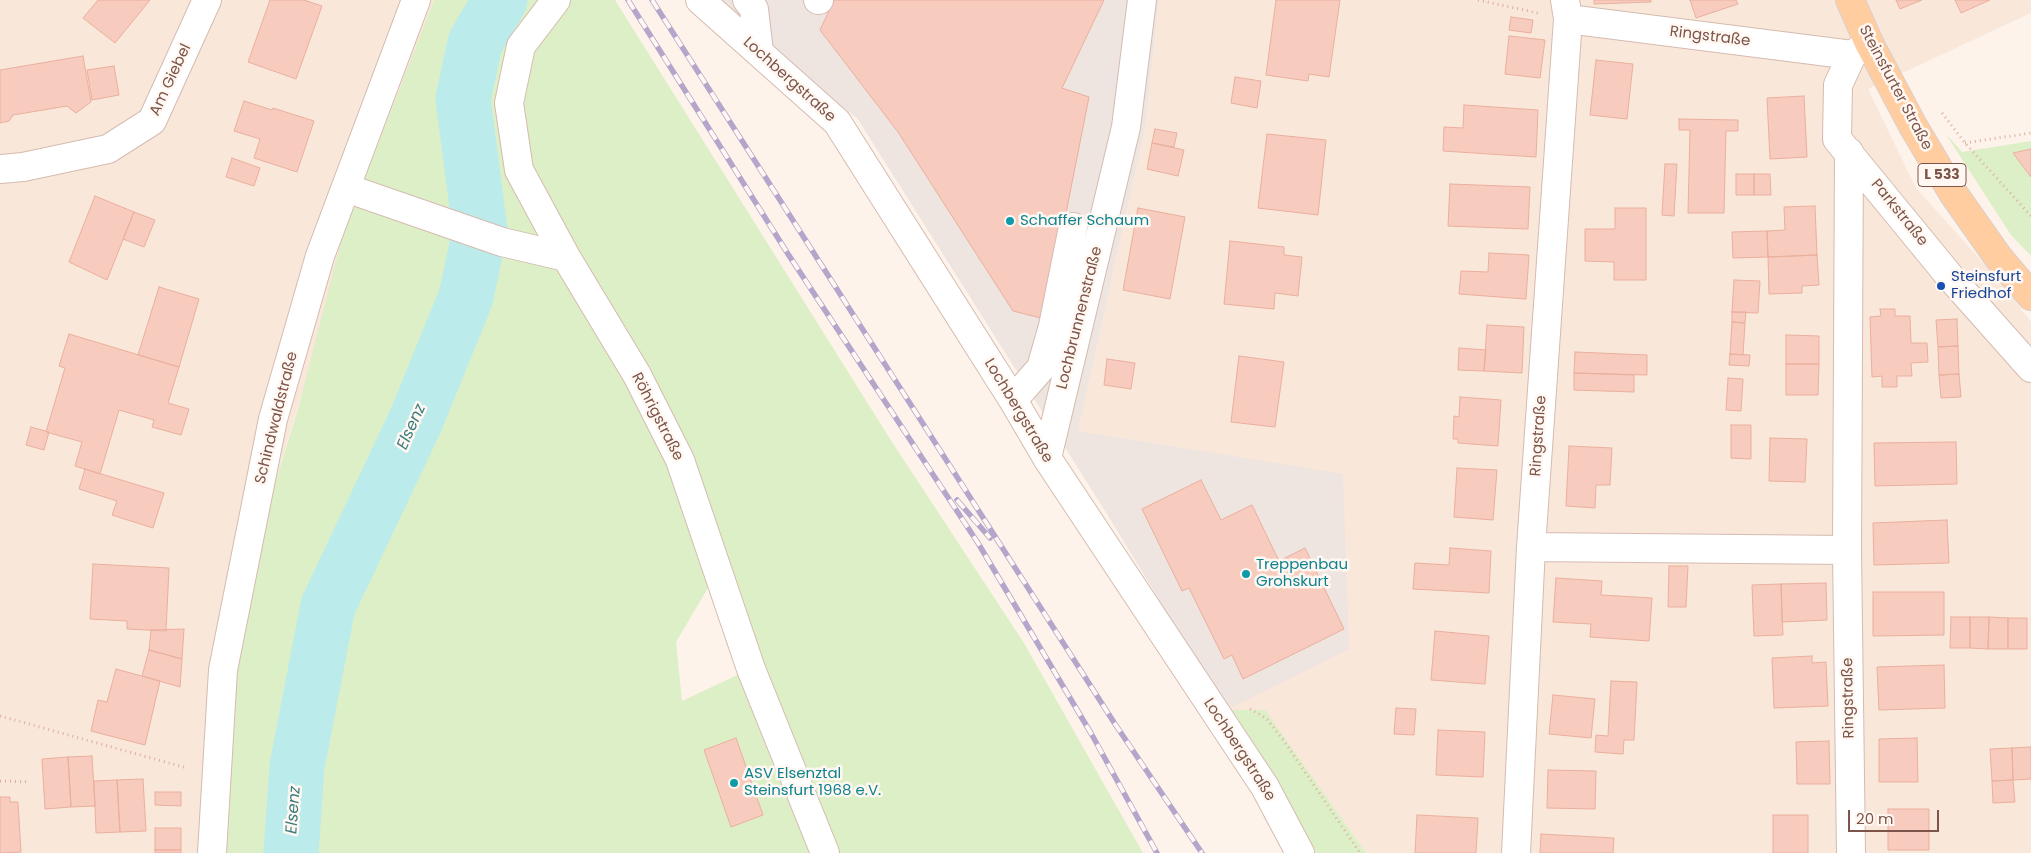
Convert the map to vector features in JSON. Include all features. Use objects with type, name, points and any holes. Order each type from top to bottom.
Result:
[{"type":"main road","name":"Steinsfurter Straße","points":[[1850,0],[1860,49],[1913,126],[1953,193],[1998,257],[2031,296]]},
{"type":"street","name":"Am Giebel","points":[[0,169],[23,167],[108,149],[152,121],[207,0]]},
{"type":"street","name":"Schindwaldstraße","points":[[212,853],[223,670],[273,419],[320,256],[416,0]]},
{"type":"street","name":"Röhrigstraße","points":[[556,0],[521,46],[509,103],[519,170],[566,257],[637,375],[680,460],[751,669],[825,853]]},
{"type":"street","name":"Lochbergstraße","points":[[700,0],[837,122],[1013,400],[1047,458],[1264,787],[1300,853]]},
{"type":"street","points":[[746,0],[754,9],[759,52]]},
{"type":"street","name":"Lochbrunnenstraße","points":[[1047,458],[1126,127],[1142,0]]},
{"type":"street","name":"Ringstraße","points":[[1516,853],[1531,547],[1566,10],[1860,49]]},
{"type":"street","name":"Parkstraße","points":[[1860,49],[1838,85],[1837,139],[1951,278],[2031,368]]},
{"type":"street","name":"Ringstraße","points":[[1849,152],[1847,550],[1851,853]]},
{"type":"street","points":[[346,188],[502,242],[566,257]]},
{"type":"street","points":[[1013,400],[1041,368],[1053,326],[1073,227]]},
{"type":"street","points":[[1531,547],[1847,550]]},
{"type":"path","points":[[1478,0],[1566,10]]},
{"type":"path","points":[[1913,126],[1939,110],[1965,143],[2031,216]]},
{"type":"path","points":[[1965,143],[2031,133]]},
{"type":"path","points":[[1206,699],[1227,700],[1257,712],[1267,719],[1290,749],[1360,853]]},
{"type":"path","points":[[0,716],[217,776]]},
{"type":"path","points":[[0,781],[30,782]]},
{"type":"shaded area","points":[[0,0],[434,0],[375,153],[263,522],[234,679],[226,853],[0,853]]},
{"type":"shaded area","points":[[700,0],[1159,0],[1145,129],[1078,431],[1343,474],[1349,649],[1226,710],[1107,514],[857,118]]},
{"type":"shaded area","points":[[1159,0],[2031,0],[2031,13],[1868,89],[1916,188],[1996,277],[2031,322],[2031,853],[1366,853],[1265,711],[1226,710],[1078,431],[1145,129]]},
{"type":"green space","points":[[434,0],[615,0],[892,442],[1024,643],[1143,853],[226,853],[234,679],[263,522],[298,409],[343,234]],"holes":[[[718,571],[750,669],[682,701],[676,642]]]},
{"type":"green space","points":[[1945,133],[1962,152],[2031,141],[2031,256],[2011,235]]},
{"type":"green space","points":[[1226,710],[1265,710],[1366,853],[1314,853]]},
{"type":"building","points":[[98,0],[150,0],[115,43],[83,18]]},
{"type":"building","points":[[270,0],[304,0],[322,6],[296,79],[248,62]]},
{"type":"building","name":"Schaffer Schaum","points":[[834,0],[1104,0],[1062,88],[1089,97],[1045,319],[1013,311],[898,132],[820,30]]},
{"type":"building","points":[[1276,0],[1340,0],[1329,77],[1309,74],[1308,81],[1266,75]]},
{"type":"building","points":[[1594,0],[1651,0],[1651,2],[1594,4]]},
{"type":"building","points":[[1690,0],[1736,0],[1738,4],[1696,18]]},
{"type":"building","points":[[1896,0],[1922,0],[1900,9]]},
{"type":"building","points":[[1955,0],[1990,0],[1961,13]]},
{"type":"building","points":[[1511,17],[1533,20],[1531,33],[1509,30]]},
{"type":"building","points":[[1509,36],[1545,40],[1540,78],[1505,74]]},
{"type":"building","points":[[83,56],[91,102],[76,113],[67,106],[13,115],[9,121],[0,123],[0,70]]},
{"type":"building","points":[[1596,60],[1633,64],[1627,119],[1590,115]]},
{"type":"building","points":[[114,66],[119,95],[92,100],[87,70]]},
{"type":"building","points":[[1235,77],[1261,81],[1257,108],[1231,103]]},
{"type":"building","points":[[1804,96],[1807,157],[1770,159],[1767,98]]},
{"type":"building","points":[[244,101],[314,121],[297,172],[254,158],[260,139],[234,131]]},
{"type":"building","points":[[1464,105],[1538,110],[1536,157],[1443,151],[1444,127],[1463,128]]},
{"type":"building","points":[[1679,119],[1738,120],[1738,131],[1726,131],[1724,213],[1688,213],[1690,130],[1679,130]]},
{"type":"building","points":[[1155,129],[1177,133],[1174,147],[1152,143]]},
{"type":"building","points":[[1267,134],[1326,140],[1318,215],[1258,208]]},
{"type":"building","points":[[1152,143],[1184,150],[1178,176],[1147,169]]},
{"type":"building","points":[[2031,149],[2031,177],[2013,153]]},
{"type":"building","points":[[232,158],[260,168],[254,186],[226,177]]},
{"type":"building","points":[[1665,164],[1677,164],[1674,216],[1662,215]]},
{"type":"building","points":[[1736,174],[1754,174],[1754,195],[1736,195]]},
{"type":"building","points":[[1754,174],[1770,174],[1771,195],[1754,195]]},
{"type":"building","points":[[1450,184],[1530,187],[1528,229],[1448,226]]},
{"type":"building","points":[[95,196],[134,212],[107,280],[69,262]]},
{"type":"building","points":[[1815,206],[1817,255],[1768,257],[1767,231],[1785,230],[1784,207]]},
{"type":"building","points":[[1138,208],[1185,217],[1170,299],[1123,290]]},
{"type":"building","points":[[1615,208],[1646,208],[1646,280],[1614,280],[1614,262],[1585,261],[1585,229],[1615,229]]},
{"type":"building","points":[[134,212],[155,220],[144,247],[123,239]]},
{"type":"building","points":[[1767,231],[1768,257],[1733,258],[1732,232]]},
{"type":"building","points":[[1230,241],[1284,247],[1284,255],[1302,257],[1298,296],[1275,293],[1274,309],[1224,304]]},
{"type":"building","points":[[1489,253],[1529,255],[1526,299],[1459,294],[1461,271],[1488,272]]},
{"type":"building","points":[[1817,255],[1819,285],[1802,286],[1802,293],[1769,294],[1768,257]]},
{"type":"building","points":[[1734,280],[1760,281],[1758,313],[1732,312]]},
{"type":"building","points":[[159,287],[199,299],[179,367],[138,355]]},
{"type":"building","points":[[1880,309],[1895,309],[1895,316],[1910,316],[1911,343],[1927,343],[1928,362],[1911,363],[1912,376],[1897,376],[1897,387],[1882,387],[1882,376],[1872,377],[1870,317],[1881,316]]},
{"type":"building","points":[[1732,312],[1746,312],[1745,323],[1732,322]]},
{"type":"building","points":[[1957,319],[1958,346],[1938,347],[1936,320]]},
{"type":"building","points":[[1732,322],[1745,323],[1743,355],[1730,354]]},
{"type":"building","points":[[1487,325],[1524,327],[1522,373],[1484,371]]},
{"type":"building","points":[[69,334],[179,367],[168,403],[189,409],[181,435],[152,427],[154,420],[119,410],[100,474],[75,466],[82,442],[46,432],[65,368],[59,366]]},
{"type":"building","points":[[1786,335],[1819,336],[1819,364],[1786,364]]},
{"type":"building","points":[[1958,346],[1959,374],[1939,375],[1938,347]]},
{"type":"building","points":[[1459,348],[1486,350],[1484,371],[1458,370]]},
{"type":"building","points":[[1575,352],[1647,355],[1647,375],[1574,373]]},
{"type":"building","points":[[1730,354],[1750,355],[1749,366],[1729,365]]},
{"type":"building","points":[[1239,356],[1284,362],[1275,427],[1231,422]]},
{"type":"building","points":[[1107,359],[1135,363],[1131,389],[1104,385]]},
{"type":"building","points":[[1786,364],[1819,364],[1818,395],[1786,395]]},
{"type":"building","points":[[1574,373],[1634,375],[1634,392],[1574,390]]},
{"type":"building","points":[[1959,374],[1961,397],[1941,398],[1939,375]]},
{"type":"building","points":[[1728,378],[1743,379],[1741,411],[1726,410]]},
{"type":"building","points":[[1460,397],[1501,400],[1498,446],[1458,443],[1458,439],[1453,439],[1454,416],[1459,417]]},
{"type":"building","points":[[1731,425],[1751,425],[1751,459],[1731,458]]},
{"type":"building","points":[[31,427],[49,432],[44,450],[26,445]]},
{"type":"building","points":[[1770,438],[1807,439],[1805,482],[1769,481]]},
{"type":"building","points":[[1956,442],[1957,484],[1875,486],[1874,443]]},
{"type":"building","points":[[1569,446],[1612,448],[1610,485],[1596,485],[1595,508],[1566,506]]},
{"type":"building","points":[[1457,468],[1497,470],[1493,520],[1454,517]]},
{"type":"building","points":[[85,469],[164,493],[153,528],[112,515],[117,501],[79,489]]},
{"type":"building","name":"Treppenbau Grohskurt","points":[[1201,480],[1221,520],[1252,505],[1279,561],[1305,548],[1344,629],[1243,679],[1232,655],[1224,659],[1189,588],[1182,591],[1142,509]]},
{"type":"building","points":[[1947,520],[1949,563],[1874,565],[1873,523]]},
{"type":"building","points":[[1450,548],[1491,551],[1489,593],[1413,589],[1415,563],[1449,565]]},
{"type":"building","points":[[93,564],[169,568],[166,631],[127,629],[127,621],[90,619]]},
{"type":"building","points":[[1669,566],[1688,566],[1686,607],[1668,607]]},
{"type":"building","points":[[1556,578],[1602,581],[1601,595],[1652,598],[1649,641],[1590,637],[1591,624],[1553,622]]},
{"type":"building","points":[[1826,583],[1827,620],[1782,622],[1781,584]]},
{"type":"building","points":[[1781,584],[1783,635],[1754,636],[1752,585]]},
{"type":"building","points":[[1873,592],[1944,592],[1944,635],[1873,636]]},
{"type":"building","points":[[1951,617],[1970,617],[1970,648],[1950,648]]},
{"type":"building","points":[[1970,617],[1989,617],[1988,649],[1970,648]]},
{"type":"building","points":[[1989,617],[2008,618],[2008,649],[1988,649]]},
{"type":"building","points":[[2008,618],[2027,618],[2027,649],[2008,649]]},
{"type":"building","points":[[184,629],[182,659],[149,650],[151,630]]},
{"type":"building","points":[[1435,631],[1489,636],[1485,684],[1431,680]]},
{"type":"building","points":[[149,650],[182,659],[180,687],[142,676]]},
{"type":"building","points":[[1812,656],[1812,663],[1826,662],[1828,706],[1774,708],[1772,658]]},
{"type":"building","points":[[1944,665],[1945,708],[1879,710],[1877,667]]},
{"type":"building","points":[[116,669],[160,681],[145,745],[91,731],[98,700],[107,702]]},
{"type":"building","points":[[1611,681],[1637,682],[1634,740],[1624,740],[1623,754],[1595,752],[1596,735],[1608,736]]},
{"type":"building","points":[[1553,695],[1595,699],[1591,738],[1549,734]]},
{"type":"building","points":[[1396,708],[1416,709],[1414,735],[1394,734]]},
{"type":"building","points":[[1438,730],[1485,732],[1483,777],[1436,775]]},
{"type":"building","name":"ASV Elsenztal Steinsfurt 1968 e.V.","points":[[736,738],[763,815],[731,827],[704,750]]},
{"type":"building","points":[[1917,738],[1918,782],[1879,782],[1879,739]]},
{"type":"building","points":[[1829,741],[1830,784],[1797,784],[1796,742]]},
{"type":"building","points":[[2031,747],[2031,779],[2013,780],[2012,748]]},
{"type":"building","points":[[2012,748],[2013,780],[1992,781],[1990,749]]},
{"type":"building","points":[[92,756],[95,806],[71,807],[68,757]]},
{"type":"building","points":[[68,757],[71,807],[45,809],[42,759]]},
{"type":"building","points":[[1548,770],[1596,771],[1595,809],[1547,808]]},
{"type":"building","points":[[143,779],[146,831],[120,832],[117,780]]},
{"type":"building","points":[[117,780],[120,832],[96,833],[94,781]]},
{"type":"building","points":[[2013,780],[2015,802],[1993,803],[1992,781]]},
{"type":"building","points":[[155,792],[181,792],[181,806],[155,805]]},
{"type":"building","points":[[0,797],[10,797],[10,802],[18,802],[21,852],[0,853]]},
{"type":"building","points":[[1888,809],[1929,809],[1929,850],[1888,850]]},
{"type":"building","points":[[1417,815],[1478,818],[1476,853],[1415,853]]},
{"type":"building","points":[[1773,815],[1808,815],[1808,853],[1773,853]]},
{"type":"building","points":[[155,828],[181,828],[181,850],[155,850]]},
{"type":"building","points":[[1541,834],[1614,838],[1613,853],[1540,853]]},
{"type":"building","points":[[155,850],[181,850],[181,853],[155,853]]},
{"type":"waterway","name":"Elsenz","points":[[291,853],[297,766],[328,606],[416,420],[466,297],[480,230],[463,99],[475,43],[500,0]]},
{"type":"railway","points":[[628,0],[788,254],[978,543],[1092,735],[1157,853]]},
{"type":"railway","points":[[652,0],[1115,724],[1202,853]]},
{"type":"railway","points":[[957,500],[990,538]]},
{"type":"place","name":"Schaffer Schaum","points":[[1010,221]]},
{"type":"place","name":"Steinsfurt Friedhof","points":[[1941,286]]},
{"type":"place","name":"Treppenbau Grohskurt","points":[[1246,574]]},
{"type":"place","name":"ASV Elsenztal Steinsfurt 1968 e.V.","points":[[734,783]]}]
